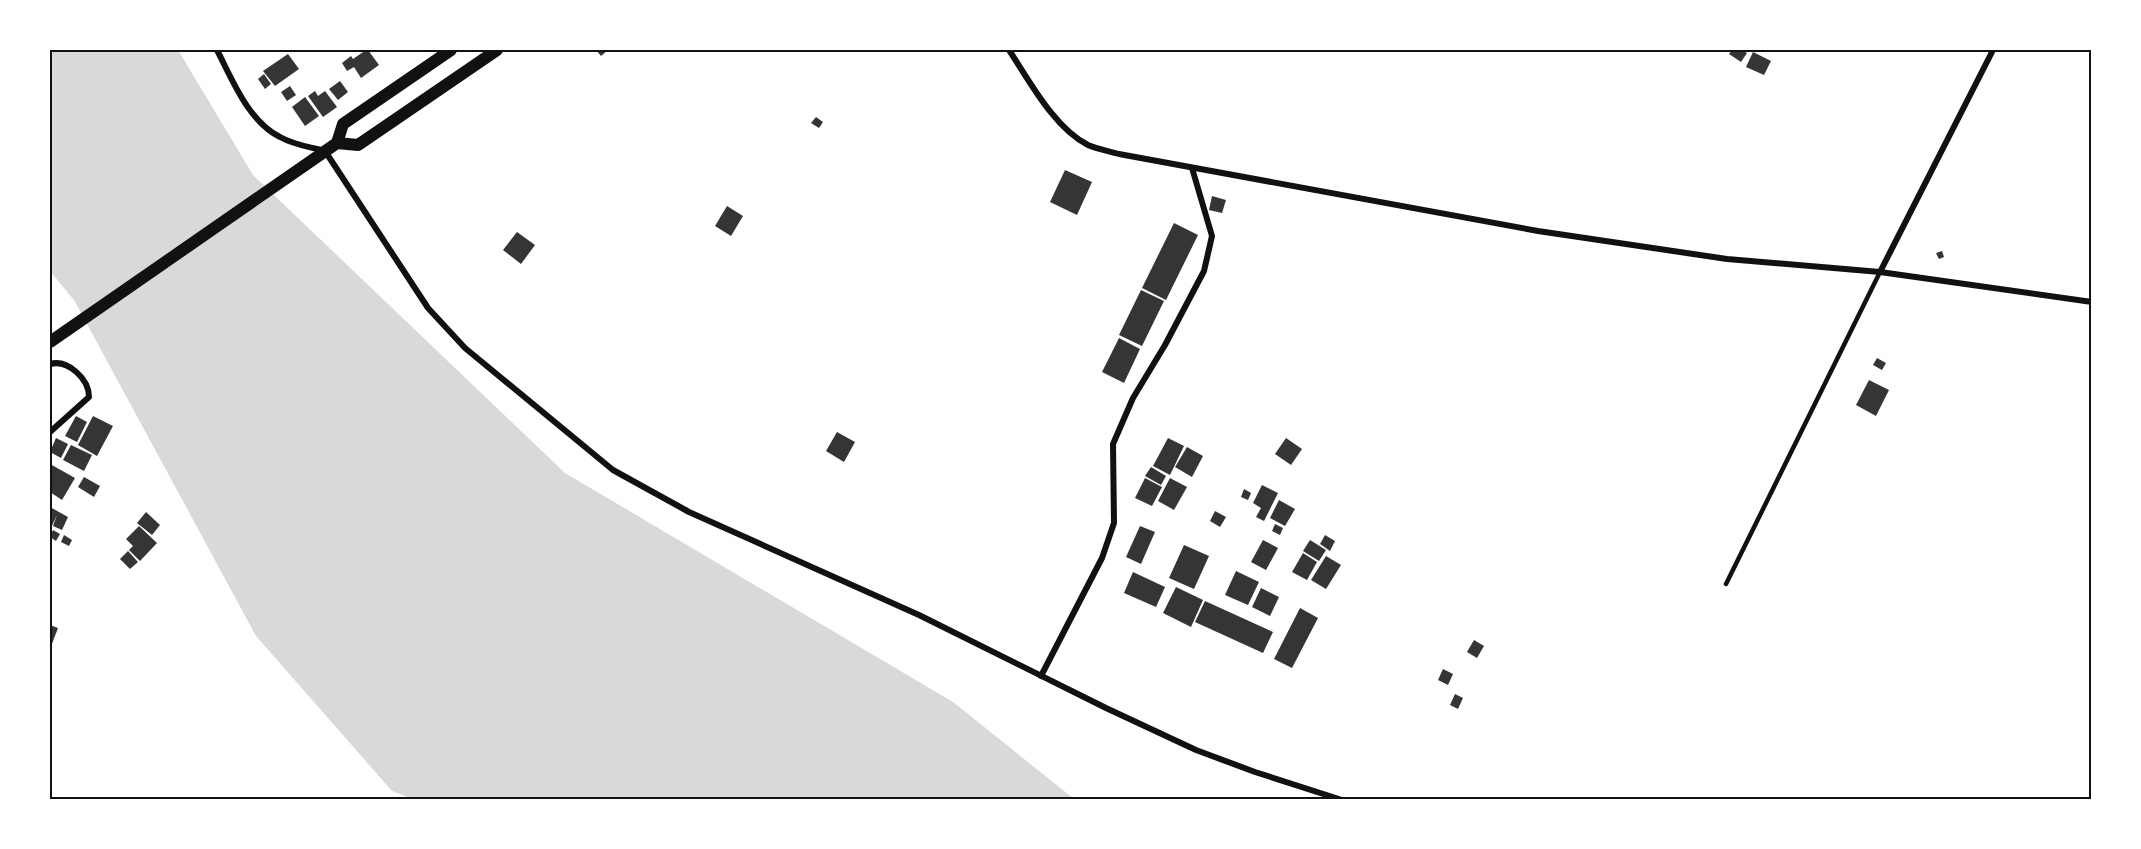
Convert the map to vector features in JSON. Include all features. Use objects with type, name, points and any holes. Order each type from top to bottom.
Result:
[{"type":"main road","points":[[50,342],[337,143],[343,124],[451,50]]},
{"type":"main road","points":[[337,143],[358,145],[497,50]]},
{"type":"street","points":[[217,50],[241,95],[264,126],[284,139],[325,151],[428,308],[465,348],[613,470],[689,512],[919,615],[1196,750],[1342,800]]},
{"type":"street","points":[[1008,50],[1049,109],[1066,129],[1087,144],[1119,154],[1538,231],[1727,259],[1880,272],[2091,302]]},
{"type":"street","points":[[1880,272],[1993,50]]},
{"type":"street","points":[[1041,676],[1102,558],[1114,523],[1113,444],[1132,398],[1165,345],[1204,271],[1212,236],[1192,168]]},
{"type":"street","points":[[50,364],[70,367],[86,383],[90,397],[50,432]]},
{"type":"lane","points":[[1726,584],[1880,272]]},
{"type":"shaded area","points":[[50,50],[178,50],[253,175],[565,473],[953,702],[1074,799],[416,800],[392,791],[256,636],[74,300],[50,271]]},
{"type":"building","points":[[366,50],[379,65],[361,78],[354,67],[347,71],[342,63],[351,56],[353,59]]},
{"type":"building","points":[[596,50],[608,50],[601,56]]},
{"type":"building","points":[[1732,50],[1747,53],[1741,62],[1729,54]]},
{"type":"building","points":[[1753,52],[1771,61],[1764,75],[1746,67]]},
{"type":"building","points":[[288,54],[299,69],[275,86],[263,71]]},
{"type":"building","points":[[264,74],[271,84],[265,89],[258,79]]},
{"type":"building","points":[[340,81],[348,92],[338,100],[329,89]]},
{"type":"building","points":[[290,86],[296,95],[287,101],[281,92]]},
{"type":"building","points":[[315,91],[318,96],[325,91],[337,107],[323,117],[308,96]]},
{"type":"building","points":[[305,97],[319,116],[305,126],[292,107]]},
{"type":"building","points":[[816,117],[823,122],[819,128],[811,123]]},
{"type":"building","points":[[1065,170],[1092,182],[1077,215],[1050,202]]},
{"type":"building","points":[[1212,196],[1226,200],[1222,213],[1209,210]]},
{"type":"building","points":[[727,206],[743,216],[731,236],[715,226]]},
{"type":"building","points":[[1174,223],[1198,235],[1166,300],[1142,288]]},
{"type":"building","points":[[517,232],[535,245],[521,264],[503,250]]},
{"type":"building","points":[[1942,251],[1944,257],[1939,259],[1936,253]]},
{"type":"building","points":[[1141,290],[1164,301],[1142,346],[1119,335]]},
{"type":"building","points":[[1119,338],[1140,349],[1124,383],[1102,372]]},
{"type":"building","points":[[1877,358],[1886,363],[1882,370],[1873,365]]},
{"type":"building","points":[[1869,380],[1889,390],[1876,416],[1856,405]]},
{"type":"building","points":[[76,416],[87,422],[77,442],[65,436]]},
{"type":"building","points":[[93,416],[113,426],[97,456],[78,445]]},
{"type":"building","points":[[837,432],[855,442],[844,462],[826,451]]},
{"type":"building","points":[[56,438],[68,444],[61,458],[50,452]]},
{"type":"building","points":[[1168,438],[1184,446],[1170,475],[1153,466]]},
{"type":"building","points":[[1286,438],[1302,449],[1291,465],[1275,454]]},
{"type":"building","points":[[71,445],[92,455],[84,471],[63,460]]},
{"type":"building","points":[[1187,447],[1203,456],[1192,477],[1175,467]]},
{"type":"building","points":[[50,464],[75,478],[62,500],[50,492]]},
{"type":"building","points":[[1151,467],[1166,476],[1161,485],[1145,476]]},
{"type":"building","points":[[84,477],[100,486],[94,497],[78,487]]},
{"type":"building","points":[[1145,478],[1162,487],[1152,506],[1135,498]]},
{"type":"building","points":[[1170,478],[1187,487],[1174,510],[1158,501]]},
{"type":"building","points":[[1262,485],[1278,493],[1264,521],[1256,517],[1261,508],[1253,503]]},
{"type":"building","points":[[1244,489],[1251,493],[1248,500],[1241,497]]},
{"type":"building","points":[[1279,500],[1295,509],[1285,526],[1270,518]]},
{"type":"building","points":[[50,507],[68,517],[62,530],[53,526],[57,515],[50,530]]},
{"type":"building","points":[[1215,511],[1226,517],[1220,527],[1210,521]]},
{"type":"building","points":[[146,512],[160,525],[152,535],[137,523]]},
{"type":"building","points":[[1275,524],[1283,528],[1280,535],[1272,531]]},
{"type":"building","points":[[139,526],[157,543],[140,561],[129,550],[133,546],[126,539]]},
{"type":"building","points":[[1140,526],[1155,532],[1141,564],[1126,557]]},
{"type":"building","points":[[53,530],[60,534],[56,541],[50,537]]},
{"type":"building","points":[[64,535],[72,540],[69,546],[61,542]]},
{"type":"building","points":[[1325,535],[1335,541],[1330,551],[1320,544]]},
{"type":"building","points":[[1263,540],[1278,548],[1266,570],[1251,562]]},
{"type":"building","points":[[1310,540],[1326,550],[1319,561],[1303,551]]},
{"type":"building","points":[[1184,545],[1209,556],[1194,589],[1169,578]]},
{"type":"building","points":[[128,551],[138,562],[130,569],[120,559]]},
{"type":"building","points":[[1303,553],[1317,562],[1307,580],[1292,572]]},
{"type":"building","points":[[1326,556],[1341,565],[1326,589],[1311,580]]},
{"type":"building","points":[[1236,571],[1259,582],[1248,605],[1225,595]]},
{"type":"building","points":[[1133,572],[1165,587],[1156,607],[1124,593]]},
{"type":"building","points":[[1176,587],[1203,600],[1191,627],[1163,613]]},
{"type":"building","points":[[1261,588],[1279,597],[1270,616],[1252,607]]},
{"type":"building","points":[[1205,601],[1273,632],[1263,653],[1195,622]]},
{"type":"building","points":[[1300,608],[1318,618],[1292,668],[1274,659]]},
{"type":"building","points":[[50,625],[58,628],[50,649]]},
{"type":"building","points":[[1474,640],[1484,646],[1477,658],[1467,652]]},
{"type":"building","points":[[1443,669],[1453,674],[1448,685],[1438,680]]},
{"type":"building","points":[[1455,694],[1463,698],[1458,709],[1450,705]]}]
